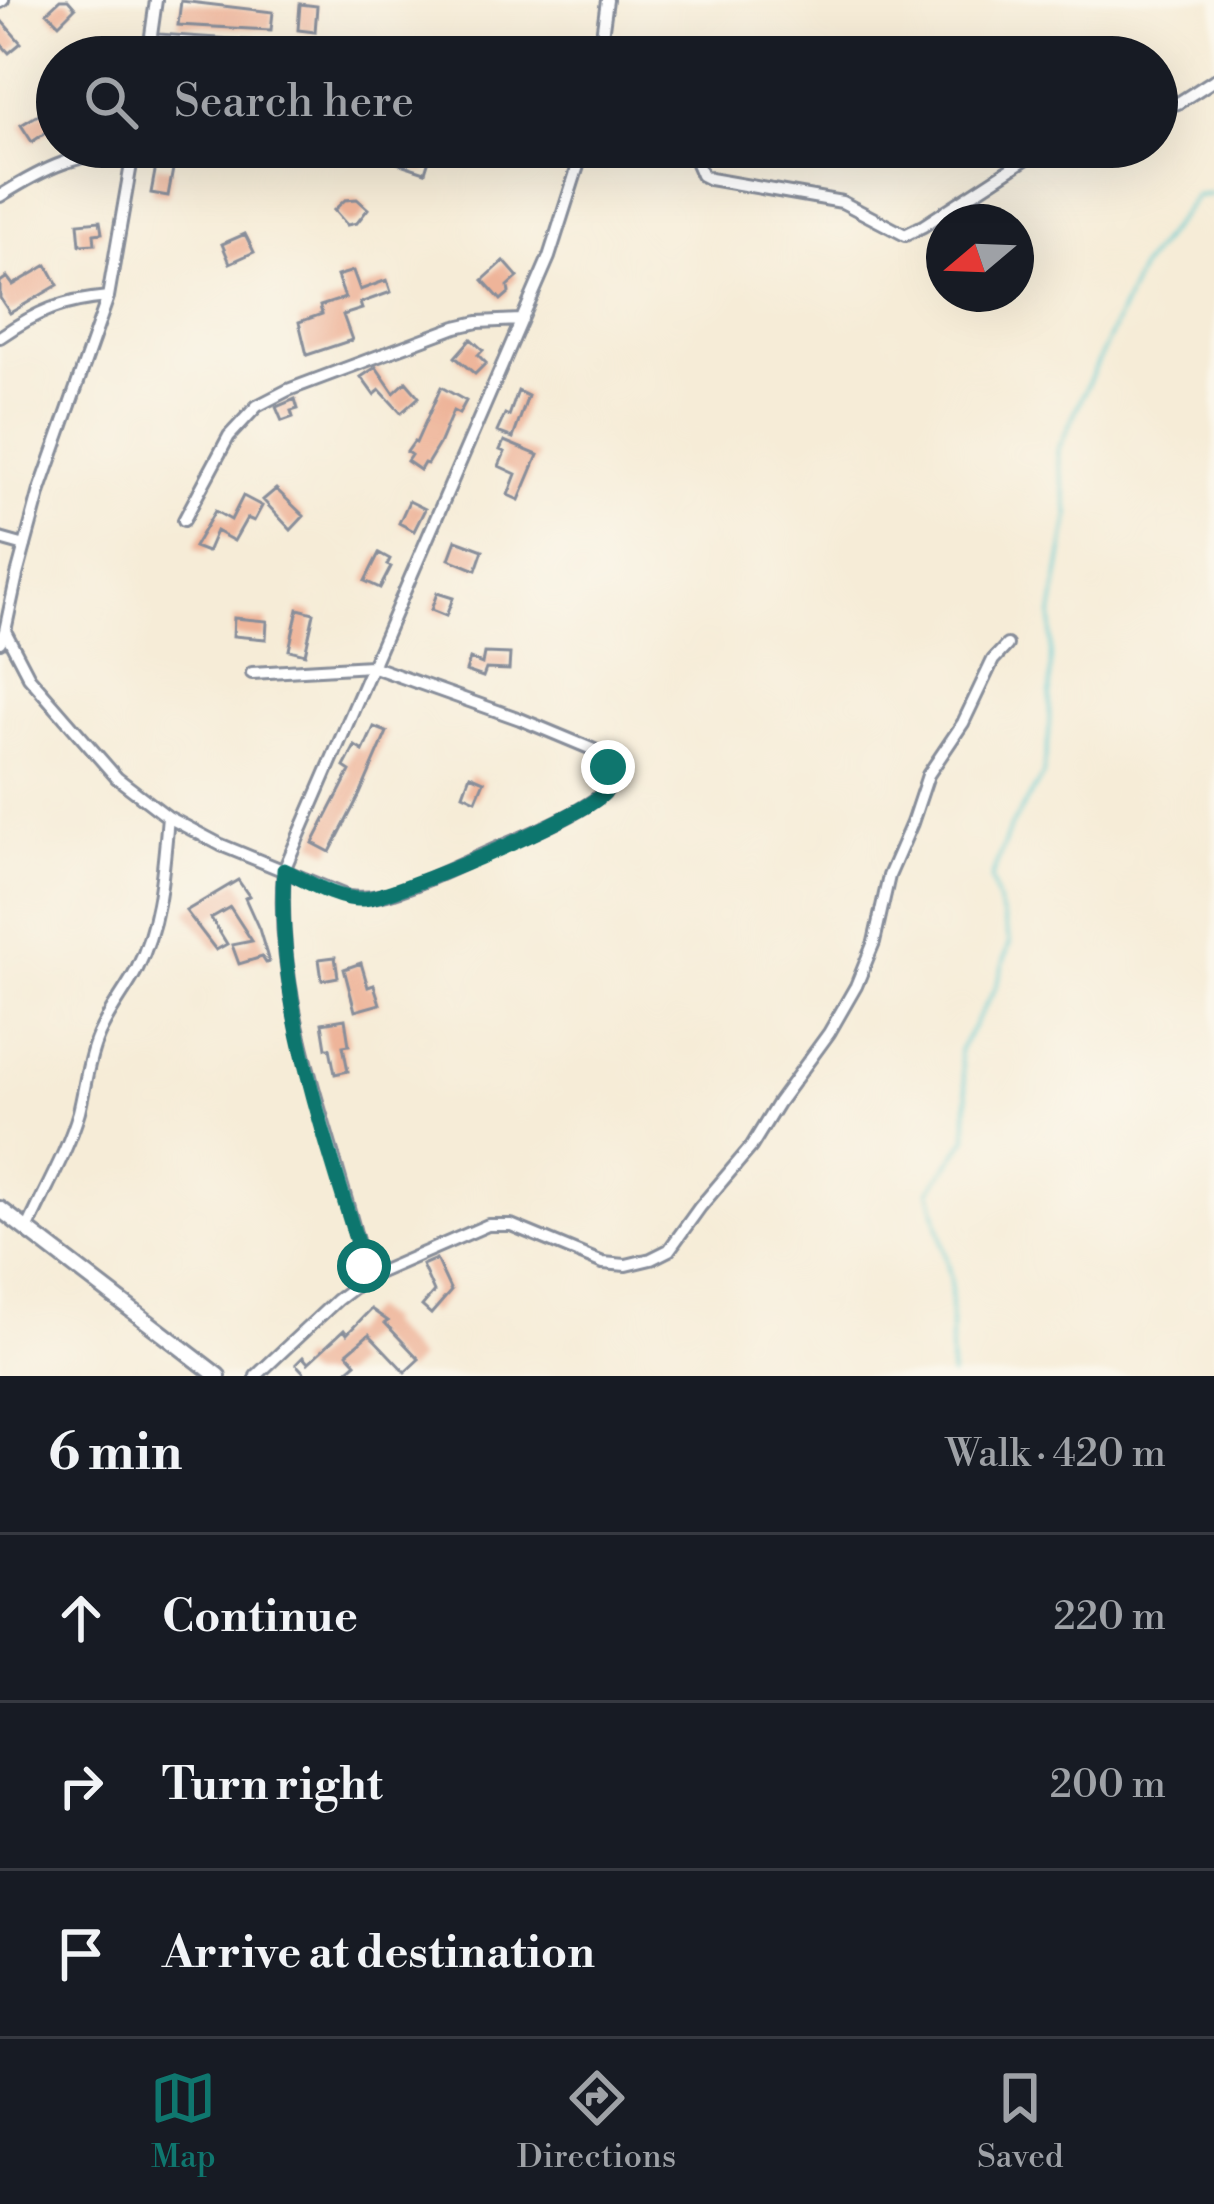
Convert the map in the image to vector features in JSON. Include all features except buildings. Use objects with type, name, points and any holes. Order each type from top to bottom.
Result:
[{"type":"main road","points":[[0,1209],[218,1376]]},
{"type":"street","points":[[152,36],[156,0]]},
{"type":"street","points":[[602,36],[608,0]]},
{"type":"street","points":[[1178,103],[1214,80]]},
{"type":"street","points":[[0,196],[48,168]]},
{"type":"street","points":[[131,168],[108,297],[52,453],[3,636],[29,677],[117,778],[169,817],[221,845],[348,897],[390,893],[535,831],[608,789],[608,767],[599,752],[520,718],[371,666],[252,673]]},
{"type":"street","points":[[366,1278],[304,1056],[284,939],[284,870],[549,257],[577,168]]},
{"type":"street","points":[[699,168],[710,179],[842,202],[905,235],[1012,168]]},
{"type":"street","points":[[0,337],[58,304],[108,297]]},
{"type":"street","points":[[184,520],[229,436],[257,406],[456,327],[520,320]]},
{"type":"street","points":[[0,538],[26,546]]},
{"type":"street","points":[[256,1376],[366,1278],[488,1225],[511,1225],[603,1263],[626,1265],[669,1250],[751,1147],[856,986],[874,942],[889,876],[928,775],[963,723],[993,660],[1007,645]]},
{"type":"street","points":[[27,1230],[65,1150],[97,1038],[137,969],[155,923],[169,817]]},
{"type":"waterway","points":[[951,1376],[951,1280],[930,1190],[967,1138],[967,1096],[959,1051],[996,987],[1010,942],[991,879],[1010,828],[1043,775],[1049,735],[1052,615],[1069,515],[1057,452],[1141,267],[1196,196],[1214,194]]},
{"type":"route","points":[[364,1266],[304,1056],[284,939],[284,870],[348,897],[390,893],[535,831],[598,798],[608,789],[608,767]]}]
